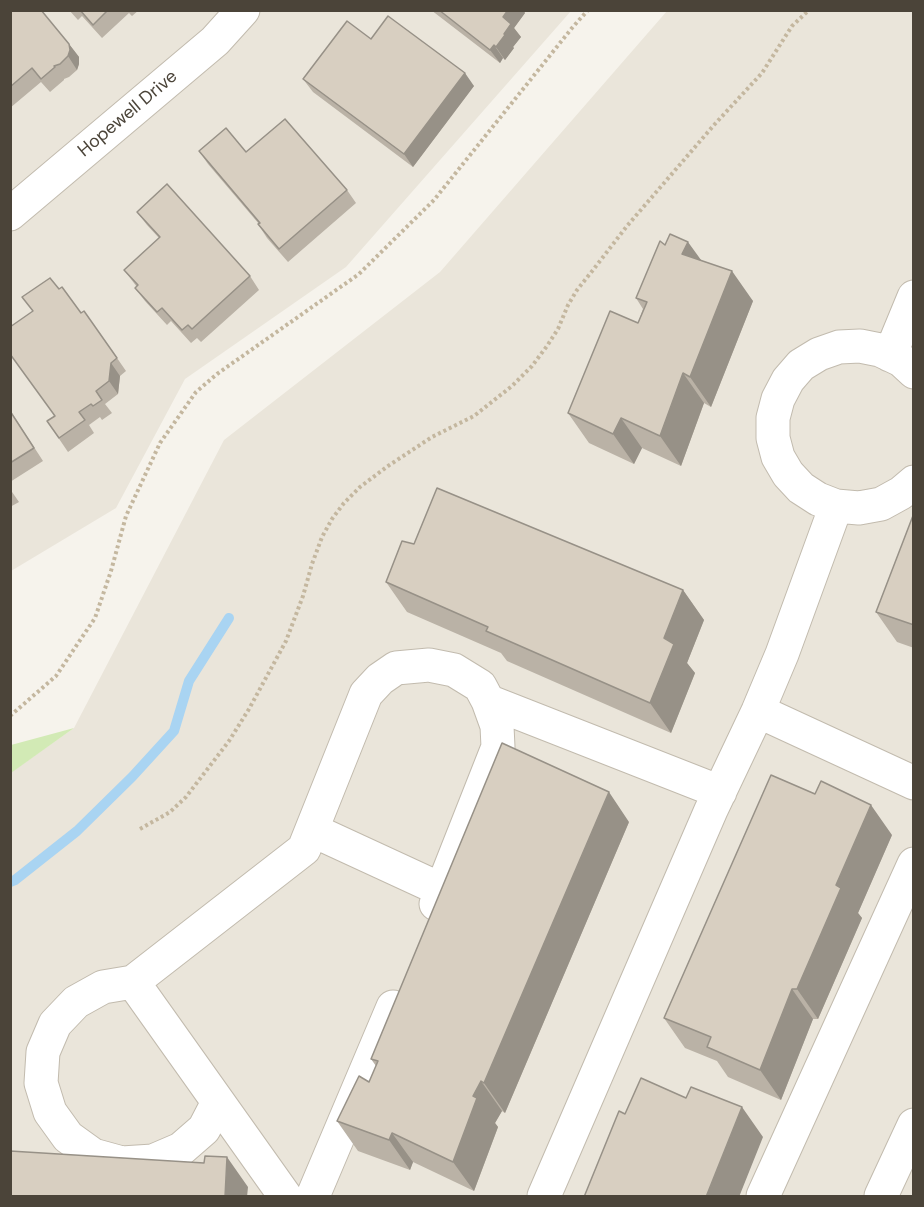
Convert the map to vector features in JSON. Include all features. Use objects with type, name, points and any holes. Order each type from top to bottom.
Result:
[{"type":"street","name":"Hopewell Drive","points":[[10,214],[215,40],[243,10]]},
{"type":"street","points":[[914,297],[902,363],[880,350],[860,346],[839,347],[819,354],[801,365],[788,380],[778,399],[773,418],[773,438],[778,457],[788,474],[801,489],[818,499],[837,506],[859,508],[881,504],[901,493],[914,482]]},
{"type":"street","points":[[544,1197],[711,810],[758,711],[782,654],[837,506]]},
{"type":"street","points":[[218,1102],[204,1129],[181,1149],[153,1161],[122,1163],[93,1155],[68,1137],[50,1112],[41,1083],[44,1052],[55,1024],[76,1002],[103,987],[134,982],[304,849],[366,694],[396,668],[429,665],[454,670],[480,686],[497,726],[498,747],[423,934]]},
{"type":"street","points":[[488,701],[720,792]]},
{"type":"street","points":[[758,711],[914,783]]},
{"type":"street","points":[[312,830],[442,890]]},
{"type":"street","points":[[763,1197],[903,915],[914,864]]},
{"type":"street","points":[[313,1197],[405,977]]},
{"type":"street","points":[[134,982],[285,1197]]},
{"type":"street","points":[[881,1197],[914,1125]]},
{"type":"path","points":[[10,716],[56,676],[95,618],[126,516],[160,443],[196,392],[217,374],[359,274],[434,200],[588,10]]},
{"type":"path","points":[[140,829],[170,813],[186,797],[229,741],[286,641],[322,537],[344,503],[388,465],[432,437],[474,416],[512,386],[532,366],[558,329],[577,290],[627,226],[762,73],[792,26],[809,10]]},
{"type":"shaded area","points":[[10,11],[571,11],[346,267],[185,379],[116,508],[11,571]]},
{"type":"shaded area","points":[[667,11],[913,11],[913,1196],[11,1196],[10,773],[74,728],[224,440],[440,272]]},
{"type":"green space","points":[[74,728],[11,773],[11,745]]},
{"type":"building","points":[[10,10],[41,10],[69,44],[70,50],[68,56],[60,64],[54,66],[41,79],[32,68],[10,87]]},
{"type":"building","points":[[80,10],[108,10],[93,25]]},
{"type":"building","points":[[439,10],[508,10],[503,17],[511,24],[496,47],[494,45],[490,50]]},
{"type":"building","points":[[388,16],[465,73],[404,154],[303,79],[347,21],[371,39]]},
{"type":"building","points":[[285,119],[347,190],[279,249],[199,151],[226,128],[246,152]]},
{"type":"building","points":[[167,184],[250,276],[192,329],[188,325],[182,330],[162,308],[157,312],[135,288],[138,285],[124,270],[160,237],[137,212]]},
{"type":"building","points":[[670,234],[688,242],[682,254],[732,271],[690,377],[683,373],[660,436],[621,418],[613,434],[568,413],[610,311],[638,323],[647,302],[636,298],[660,241],[665,245]]},
{"type":"building","points":[[50,278],[59,289],[62,287],[81,313],[84,311],[117,358],[111,363],[109,381],[96,391],[102,400],[79,412],[85,420],[59,438],[47,421],[55,416],[10,354],[10,327],[33,311],[22,297]]},
{"type":"building","points":[[10,411],[34,448],[10,463]]},
{"type":"building","points":[[437,488],[683,590],[664,638],[674,644],[650,703],[486,631],[488,627],[386,582],[402,541],[414,544]]},
{"type":"building","points":[[914,513],[914,625],[876,612]]},
{"type":"building","points":[[502,743],[609,792],[484,1083],[481,1081],[473,1096],[477,1098],[453,1162],[392,1133],[389,1140],[337,1121],[359,1076],[369,1082],[378,1061],[371,1059]]},
{"type":"building","points":[[771,775],[815,794],[821,781],[871,805],[836,885],[841,888],[797,989],[792,989],[760,1070],[707,1047],[711,1037],[664,1018]]},
{"type":"building","points":[[641,1078],[686,1098],[691,1087],[742,1107],[706,1197],[584,1197],[619,1111],[625,1114]]},
{"type":"building","points":[[10,1151],[204,1163],[205,1156],[227,1157],[225,1197],[10,1197]]},
{"type":"waterway","points":[[10,882],[77,831],[132,777],[174,731],[189,681],[229,618]]}]
